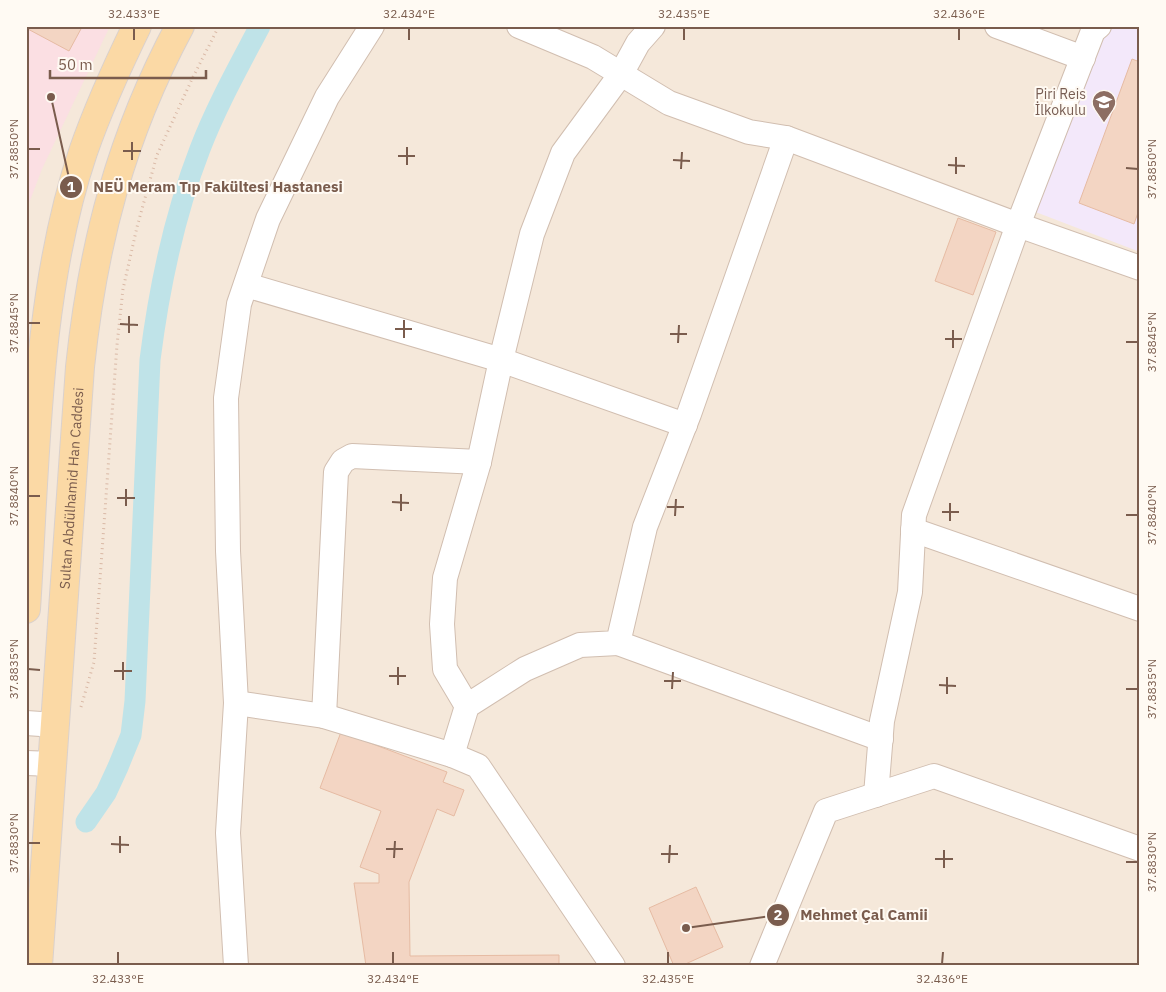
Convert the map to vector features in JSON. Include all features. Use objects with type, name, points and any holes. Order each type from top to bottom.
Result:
[{"type":"main road","points":[[26,610],[44,350],[58,251],[83,151],[112,78],[137,26]]},
{"type":"main road","name":"Sultan Abdülhamid Han Caddesi","points":[[38,966],[40,764],[56,725],[80,367],[98,243],[126,144],[147,91],[180,26]]},
{"type":"street","points":[[236,966],[228,833],[236,703],[228,551],[226,398],[239,304],[268,219],[327,96],[372,26]]},
{"type":"street","points":[[519,26],[593,57],[669,103],[749,132],[786,138],[1018,226],[1140,268]]},
{"type":"street","points":[[467,706],[445,669],[442,624],[445,578],[479,462],[501,360],[532,234],[563,153],[621,74],[638,43],[653,26]]},
{"type":"street","points":[[997,26],[1083,58]]},
{"type":"street","points":[[876,795],[882,721],[910,592],[914,515],[1018,226],[1095,28]]},
{"type":"street","points":[[618,643],[646,527],[685,425],[786,138]]},
{"type":"street","points":[[246,285],[501,360],[685,425]]},
{"type":"street","points":[[324,716],[336,472],[343,461],[352,456],[479,462]]},
{"type":"street","points":[[913,530],[1140,609]]},
{"type":"street","points":[[452,755],[467,706],[525,670],[580,646],[618,643],[881,739]]},
{"type":"street","points":[[236,703],[324,716],[452,755],[478,766],[612,966]]},
{"type":"street","points":[[26,723],[56,725]]},
{"type":"street","points":[[762,966],[826,811],[934,776],[1140,850]]},
{"type":"path","points":[[80,711],[94,662],[117,345],[127,272],[157,155],[186,91],[219,26]]},
{"type":"shaded area","points":[[26,26],[1140,26],[1140,966],[26,966]]},
{"type":"shaded area","points":[[26,26],[110,26],[42,169],[26,211]]},
{"type":"shaded area","name":"Piri Reis İlkokulu","points":[[1118,26],[1140,26],[1140,252],[1033,211],[1101,35]]},
{"type":"building","points":[[26,26],[82,27],[69,51],[26,28]]},
{"type":"building","points":[[1132,59],[1140,62],[1140,207],[1134,224],[1079,203]]},
{"type":"building","points":[[958,218],[996,232],[973,295],[935,281]]},
{"type":"building","points":[[341,732],[447,772],[443,782],[464,790],[454,816],[437,809],[409,882],[410,956],[559,955],[559,965],[577,966],[366,966],[354,883],[379,883],[379,874],[360,867],[381,811],[320,788]]},
{"type":"building","points":[[696,887],[723,947],[681,966],[674,966],[649,908]]},
{"type":"waterway","points":[[86,822],[106,793],[131,735],[135,701],[150,360],[163,279],[182,200],[206,133],[260,26]]},
{"type":"place","name":"NEÜ Meram Tıp Fakültesi Hastanesi","points":[[51,97]]},
{"type":"place","name":"Piri Reis İlkokulu","points":[[1104,123]]},
{"type":"place","name":"Mehmet Çal Camii","points":[[686,928]]}]
